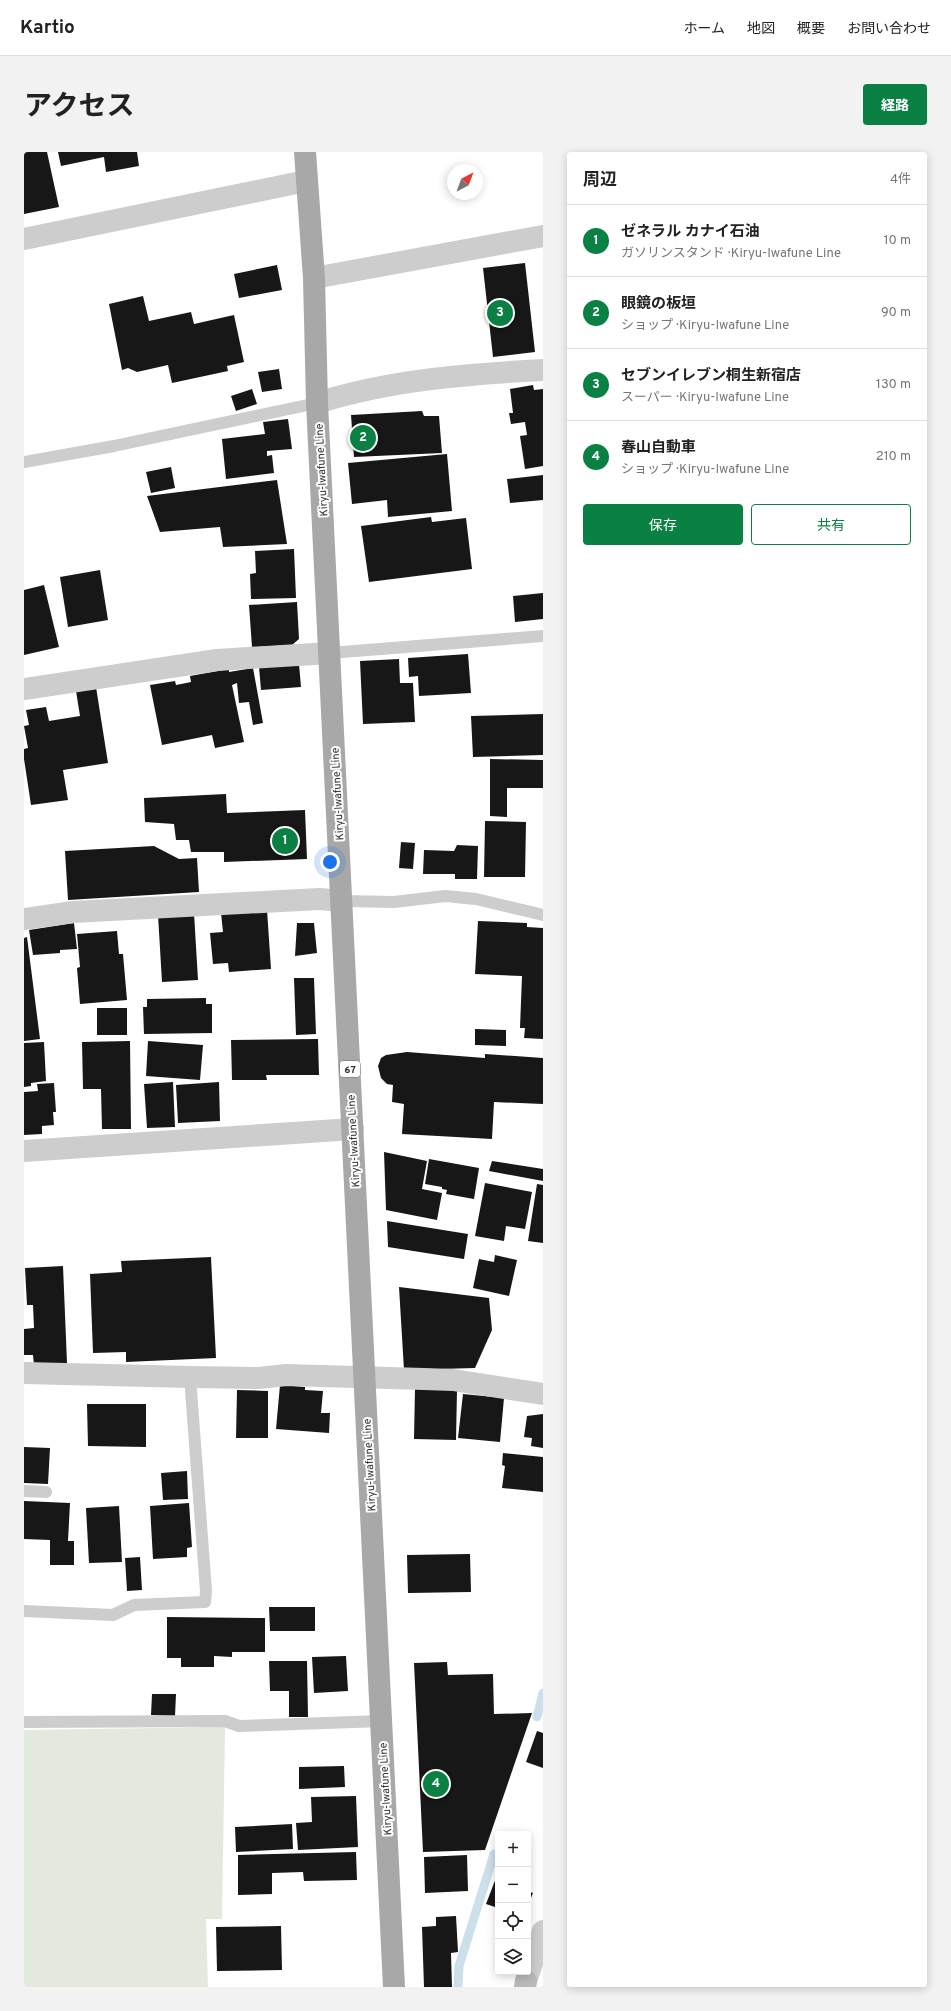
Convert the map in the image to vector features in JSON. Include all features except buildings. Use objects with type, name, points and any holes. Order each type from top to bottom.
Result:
[{"type":"main road","name":"Kiryu-Iwafune Line","points":[[305,152],[314,278],[318,403],[394,1987]]},
{"type":"street","points":[[24,239],[306,181]]},
{"type":"street","points":[[314,278],[543,236]]},
{"type":"street","points":[[318,403],[348,393],[437,377],[543,370]]},
{"type":"street","points":[[24,689],[217,660],[330,653]]},
{"type":"street","points":[[24,919],[81,912],[319,899],[343,901]]},
{"type":"street","points":[[24,1151],[353,1129]]},
{"type":"street","points":[[24,1373],[259,1378],[286,1375],[453,1380],[543,1394]]},
{"type":"street","points":[[525,1984],[543,1931]]},
{"type":"lane","points":[[24,462],[114,446],[318,403]]},
{"type":"lane","points":[[330,653],[543,636]]},
{"type":"lane","points":[[343,901],[394,902],[445,896],[476,899],[543,914]]},
{"type":"lane","points":[[24,1611],[112,1615],[134,1605],[206,1602],[190,1377]]},
{"type":"lane","points":[[24,1491],[46,1492]]},
{"type":"lane","points":[[24,1722],[225,1721],[239,1726],[382,1721]]},
{"type":"shaded area","points":[[225,1727],[222,1919],[206,1919],[208,1987],[24,1987],[24,1730]]},
{"type":"waterway","points":[[537,1717],[543,1693]]},
{"type":"waterway","points":[[458,1987],[459,1966],[494,1854]]},
{"type":"place","name":"セブンイレブン桐生新宿店","points":[[500,313]]},
{"type":"place","name":"眼鏡の板垣","points":[[363,438]]},
{"type":"place","name":"ゼネラル カナイ石油","points":[[285,841]]},
{"type":"place","name":"春山自動車","points":[[436,1784]]}]
